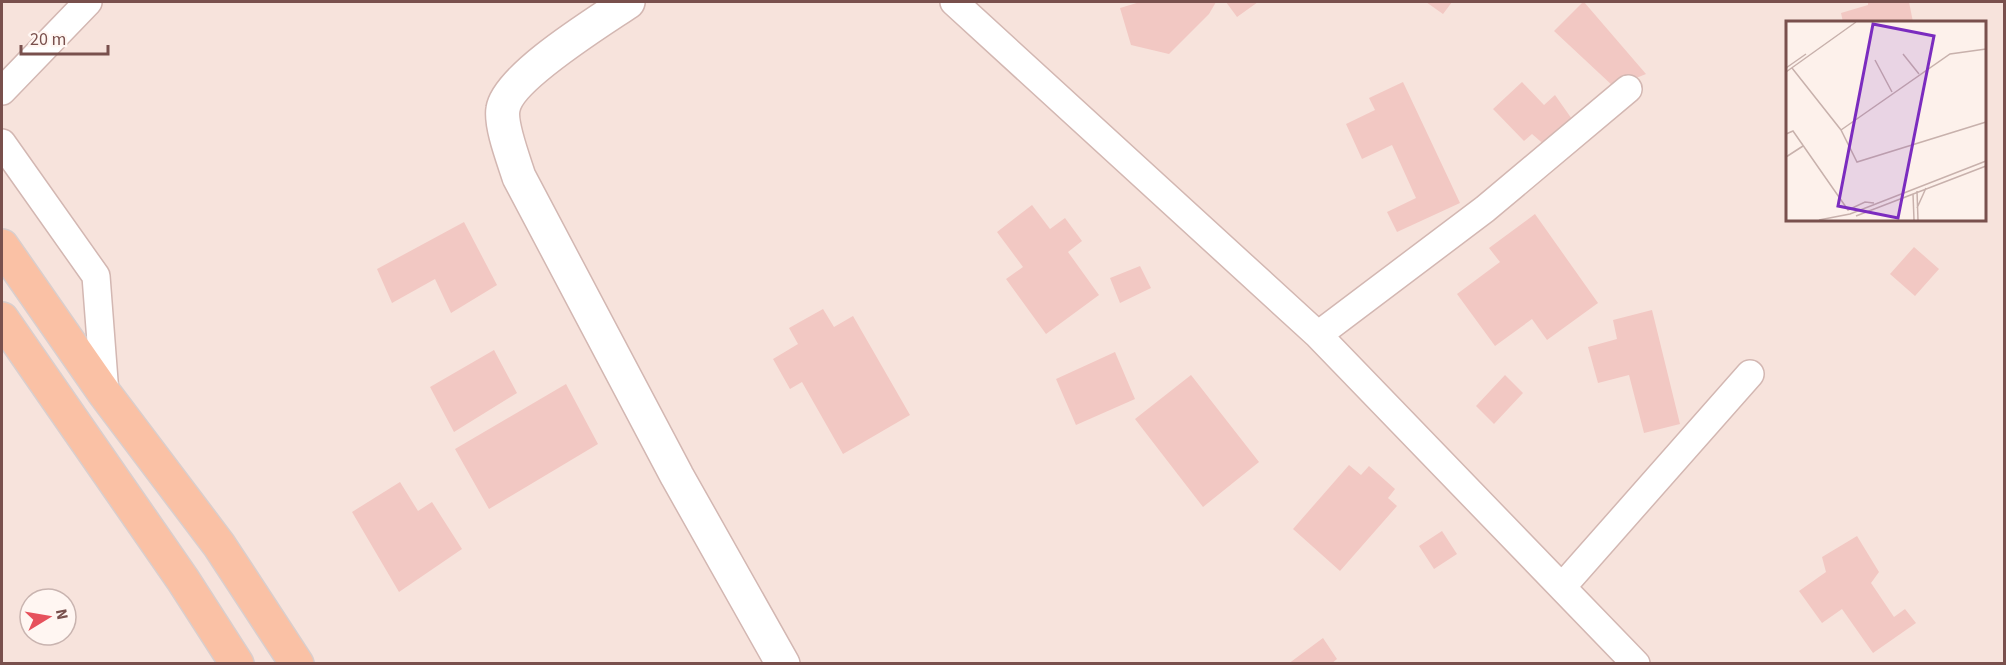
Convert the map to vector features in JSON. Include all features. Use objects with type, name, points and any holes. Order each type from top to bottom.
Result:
[{"type":"main road","points":[[2,246],[105,394],[219,545],[297,663]]},
{"type":"main road","points":[[2,319],[183,580],[230,658]]},
{"type":"street","points":[[2,91],[88,2]]},
{"type":"street","points":[[628,2],[531,69],[513,90],[502,109],[506,136],[519,177],[535,208],[677,476],[783,663]]},
{"type":"street","points":[[954,2],[1318,335],[1636,663]]},
{"type":"street","points":[[1318,335],[1485,209],[1628,88]]},
{"type":"street","points":[[2,144],[96,276],[105,394]]},
{"type":"street","points":[[1562,586],[1750,374]]},
{"type":"shaded area","points":[[2,2],[2004,2],[2004,663],[2,663]]},
{"type":"building","points":[[1140,2],[1216,2],[1209,14],[1169,54],[1131,45],[1120,8]]},
{"type":"building","points":[[1226,2],[1258,2],[1237,17]]},
{"type":"building","points":[[1426,2],[1452,2],[1443,14]]},
{"type":"building","points":[[1583,2],[1646,74],[1614,87],[1554,31]]},
{"type":"building","points":[[1868,2],[1909,2],[1913,21],[1843,21],[1841,13],[1868,5]]},
{"type":"building","points":[[1403,82],[1460,203],[1397,232],[1387,212],[1416,198],[1392,145],[1362,159],[1346,124],[1375,110],[1369,98]]},
{"type":"building","points":[[1522,82],[1544,105],[1555,95],[1574,122],[1547,147],[1532,134],[1524,141],[1493,109]]},
{"type":"building","points":[[1032,205],[1050,229],[1065,218],[1082,241],[1068,252],[1099,295],[1046,334],[1006,279],[1023,267],[997,232]]},
{"type":"building","points":[[1535,214],[1598,303],[1547,340],[1532,319],[1495,346],[1457,294],[1500,262],[1489,248]]},
{"type":"building","points":[[464,222],[497,285],[451,313],[435,279],[392,303],[377,269]]},
{"type":"building","points":[[1914,247],[1939,269],[1915,296],[1890,274]]},
{"type":"building","points":[[1140,266],[1151,288],[1120,303],[1110,278]]},
{"type":"building","points":[[823,309],[834,327],[853,316],[910,415],[843,454],[802,382],[790,389],[773,359],[798,344],[789,328]]},
{"type":"building","points":[[1652,310],[1680,424],[1644,433],[1629,375],[1598,383],[1588,347],[1617,339],[1613,320]]},
{"type":"building","points":[[494,350],[517,393],[454,432],[430,387]]},
{"type":"building","points":[[1115,352],[1135,399],[1076,425],[1056,379]]},
{"type":"building","points":[[1191,375],[1259,462],[1203,507],[1135,419]]},
{"type":"building","points":[[1505,375],[1523,393],[1494,424],[1476,406]]},
{"type":"building","points":[[566,384],[598,444],[489,509],[455,449]]},
{"type":"building","points":[[1349,465],[1361,475],[1369,466],[1395,489],[1388,498],[1397,506],[1340,571],[1293,529]]},
{"type":"building","points":[[400,482],[418,511],[432,502],[462,549],[399,592],[352,512]]},
{"type":"building","points":[[1442,531],[1457,554],[1434,569],[1419,546]]},
{"type":"building","points":[[1857,536],[1879,572],[1871,583],[1894,617],[1905,609],[1916,623],[1873,653],[1842,609],[1822,623],[1799,591],[1826,572],[1822,557]]},
{"type":"building","points":[[1323,638],[1337,659],[1331,664],[1288,664]]}]
